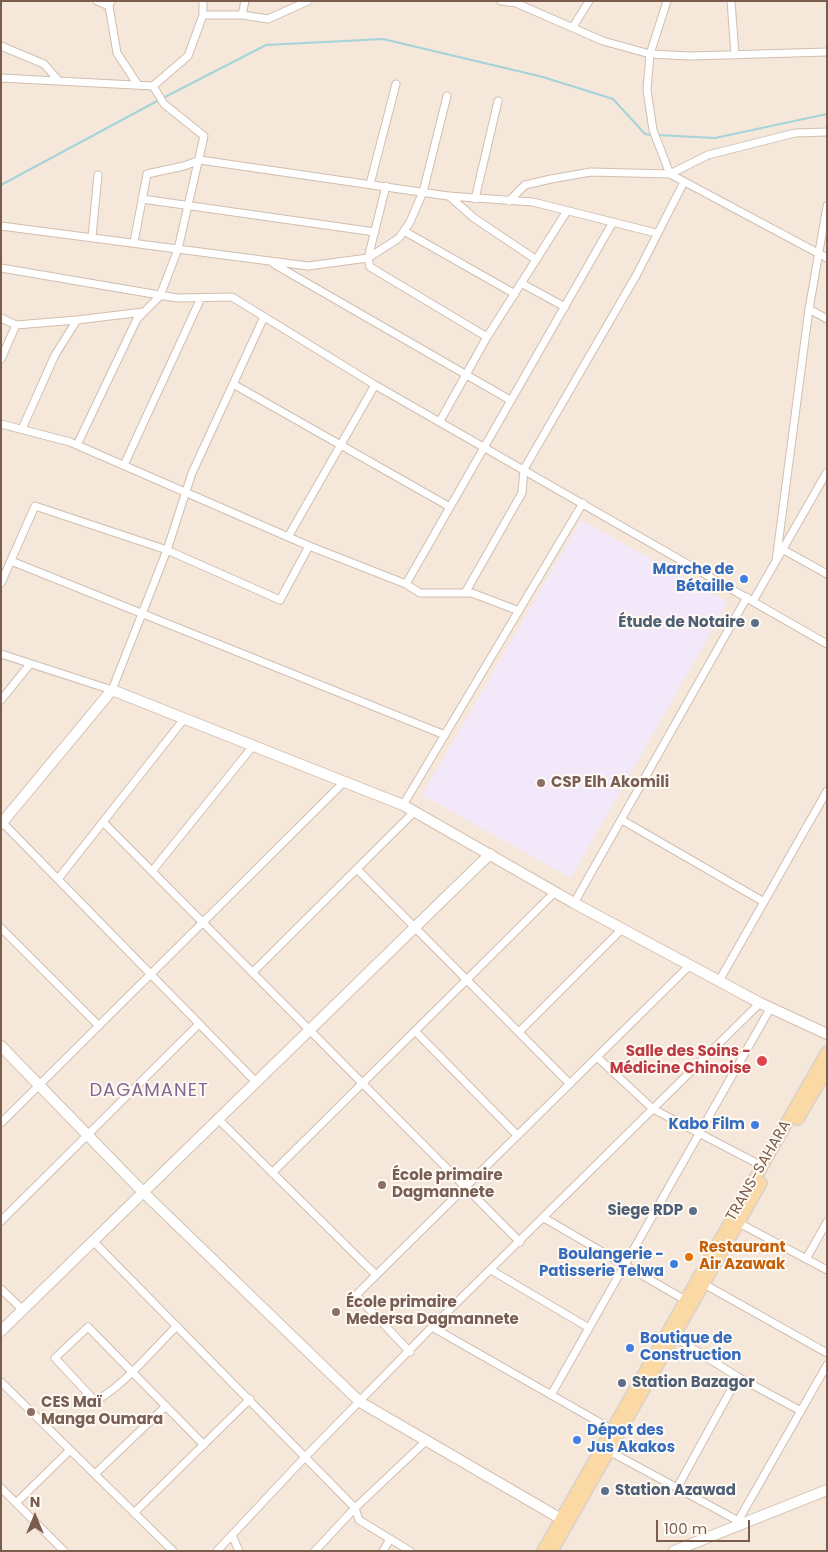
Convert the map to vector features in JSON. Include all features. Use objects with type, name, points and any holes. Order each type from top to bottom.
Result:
[{"type":"main road","name":"TRANS-SAHARA","points":[[552,1551],[565,1521],[671,1334],[685,1300],[827,1052]]},
{"type":"main road","name":"TRANS-SAHARA","points":[[606,1449],[611,1429],[704,1284],[827,1069]]},
{"type":"main road","name":"TRANS-SAHARA","points":[[543,1551],[565,1521]]},
{"type":"street","points":[[97,1],[110,4],[116,52],[138,85]]},
{"type":"street","points":[[1,78],[153,86],[188,56],[204,15],[203,1]]},
{"type":"street","points":[[242,15],[245,1]]},
{"type":"street","points":[[204,15],[242,15],[268,19],[295,4],[308,1]]},
{"type":"street","points":[[501,1],[517,2],[603,41],[650,54],[735,55],[827,52]]},
{"type":"street","points":[[573,27],[589,1]]},
{"type":"street","points":[[667,1],[650,54],[647,90],[653,130],[670,174],[827,258]]},
{"type":"street","points":[[731,1],[735,55]]},
{"type":"street","points":[[1,46],[44,64],[59,80]]},
{"type":"street","points":[[370,184],[396,84]]},
{"type":"street","points":[[77,445],[137,319],[160,296],[178,249],[200,160],[204,136],[164,104],[153,86]]},
{"type":"street","points":[[1,226],[308,266],[368,258],[399,238],[404,231],[423,192],[447,96]]},
{"type":"street","points":[[475,199],[498,101]]},
{"type":"street","points":[[509,201],[526,184],[591,172],[670,174],[708,155],[795,134],[827,132]]},
{"type":"street","points":[[134,242],[147,174],[184,166],[200,160],[448,196],[533,202],[656,234]]},
{"type":"street","points":[[92,237],[98,174]]},
{"type":"street","points":[[465,593],[522,493],[524,469],[637,274],[684,182]]},
{"type":"street","points":[[386,186],[368,258],[370,267],[486,337]]},
{"type":"street","points":[[448,196],[474,218],[535,259]]},
{"type":"street","points":[[142,199],[374,232]]},
{"type":"street","points":[[776,561],[810,309],[827,206]]},
{"type":"street","points":[[440,422],[486,337],[567,211]]},
{"type":"street","points":[[406,584],[613,222]]},
{"type":"street","points":[[404,231],[514,294]]},
{"type":"street","points":[[270,262],[510,400]]},
{"type":"street","points":[[1,268],[160,296],[232,297],[375,385],[827,644]]},
{"type":"street","points":[[521,284],[565,306]]},
{"type":"street","points":[[124,465],[201,298]]},
{"type":"street","points":[[810,309],[827,319]]},
{"type":"street","points":[[1,318],[16,325],[144,312]]},
{"type":"street","points":[[256,1082],[2,823],[112,690],[167,550],[192,473],[264,317]]},
{"type":"street","points":[[22,429],[54,355],[77,320]]},
{"type":"street","points":[[1,359],[16,325]]},
{"type":"street","points":[[233,384],[450,507]]},
{"type":"street","points":[[288,537],[375,385]]},
{"type":"street","points":[[1,424],[77,445],[309,546],[406,584],[420,593],[472,593],[519,611]]},
{"type":"street","points":[[574,903],[622,820],[681,710],[776,561],[827,472]]},
{"type":"street","points":[[403,805],[583,503]]},
{"type":"street","points":[[1,583],[3,573],[11,561],[36,506],[167,550],[280,600],[309,546]]},
{"type":"street","points":[[782,549],[827,574]]},
{"type":"street","points":[[11,561],[445,735]]},
{"type":"street","points":[[1,654],[112,690],[403,805],[622,929],[719,981],[827,1034]]},
{"type":"street","points":[[1,700],[30,664]]},
{"type":"street","points":[[58,879],[184,719]]},
{"type":"street","points":[[152,870],[253,746]]},
{"type":"street","points":[[1,1123],[344,782]]},
{"type":"street","points":[[719,981],[827,791]]},
{"type":"street","points":[[254,972],[414,812]]},
{"type":"street","points":[[622,820],[764,902]]},
{"type":"street","points":[[103,822],[520,1242]]},
{"type":"street","points":[[1,1331],[490,854]]},
{"type":"street","points":[[357,869],[570,1084]]},
{"type":"street","points":[[272,1173],[555,892]]},
{"type":"street","points":[[1,928],[99,1026]]},
{"type":"street","points":[[518,1032],[622,929]]},
{"type":"street","points":[[410,1352],[356,1295],[690,965]]},
{"type":"street","points":[[217,1551],[306,1456],[410,1352],[432,1327],[520,1242],[760,1002]]},
{"type":"street","points":[[551,1395],[771,1007]]},
{"type":"street","points":[[1,1221],[200,1024]]},
{"type":"street","points":[[415,1031],[518,1135]]},
{"type":"street","points":[[1,1046],[144,1192],[360,1402],[565,1521]]},
{"type":"street","points":[[597,1057],[653,1109],[762,1166]]},
{"type":"street","points":[[218,1119],[376,1275]]},
{"type":"street","points":[[544,1218],[685,1300]]},
{"type":"street","points":[[806,1259],[827,1222]]},
{"type":"street","points":[[739,1223],[827,1270]]},
{"type":"street","points":[[93,1241],[356,1508],[359,1520],[410,1551]]},
{"type":"street","points":[[491,1270],[589,1328]]},
{"type":"street","points":[[704,1284],[827,1353]]},
{"type":"street","points":[[1,1288],[23,1310]]},
{"type":"street","points":[[177,1326],[132,1370],[107,1395],[95,1401],[54,1358],[88,1326],[132,1370],[204,1444]]},
{"type":"street","points":[[432,1327],[611,1429]]},
{"type":"street","points":[[671,1334],[738,1377],[801,1411]]},
{"type":"street","points":[[740,1522],[827,1365]]},
{"type":"street","points":[[677,1488],[738,1377]]},
{"type":"street","points":[[819,1380],[827,1384]]},
{"type":"street","points":[[1,1382],[173,1551]]},
{"type":"street","points":[[134,1513],[250,1400]]},
{"type":"street","points":[[95,1474],[166,1406]]},
{"type":"street","points":[[315,1551],[356,1508],[426,1441]]},
{"type":"street","points":[[606,1449],[740,1522]]},
{"type":"street","points":[[16,1503],[70,1450]]},
{"type":"street","points":[[1,1488],[64,1551]]},
{"type":"street","points":[[674,1551],[690,1548],[740,1522],[827,1490]]},
{"type":"street","points":[[232,1535],[239,1551]]},
{"type":"street","points":[[383,1551],[390,1539]]},
{"type":"shaded area","points":[[1,1],[827,1],[827,1551],[1,1551]]},
{"type":"shaded area","points":[[581,520],[728,602],[571,878],[422,795]]},
{"type":"waterway","points":[[163,98],[266,45],[383,39],[543,77],[613,99],[645,134],[652,135]]},
{"type":"waterway","points":[[1,185],[159,100]]},
{"type":"waterway","points":[[657,135],[715,138],[827,114]]},
{"type":"place","name":"Marche de Bétaille","points":[[744,579]]},
{"type":"place","name":"Étude de Notaire","points":[[755,623]]},
{"type":"place","name":"CSP Elh Akomili","points":[[541,783]]},
{"type":"place","name":"Salle des Soins - Médicine Chinoise","points":[[762,1061]]},
{"type":"place","name":"Kabo Film","points":[[755,1125]]},
{"type":"place","name":"École primaire Dagmannete","points":[[382,1185]]},
{"type":"place","name":"Siege RDP","points":[[693,1211]]},
{"type":"place","name":"Restaurant Air Azawak","points":[[689,1257]]},
{"type":"place","name":"Boulangerie - Patisserie Telwa","points":[[674,1264]]},
{"type":"place","name":"École primaire Medersa Dagmannete","points":[[336,1312]]},
{"type":"place","name":"Boutique de Construction","points":[[630,1348]]},
{"type":"place","name":"Station Bazagor","points":[[622,1383]]},
{"type":"place","name":"CES Maï Manga Oumara","points":[[31,1412]]},
{"type":"place","name":"Dépot des Jus Akakos","points":[[577,1440]]},
{"type":"place","name":"Station Azawad","points":[[605,1491]]},
{"type":"district","name":"DAGAMANET","points":[[149,1091]]}]
